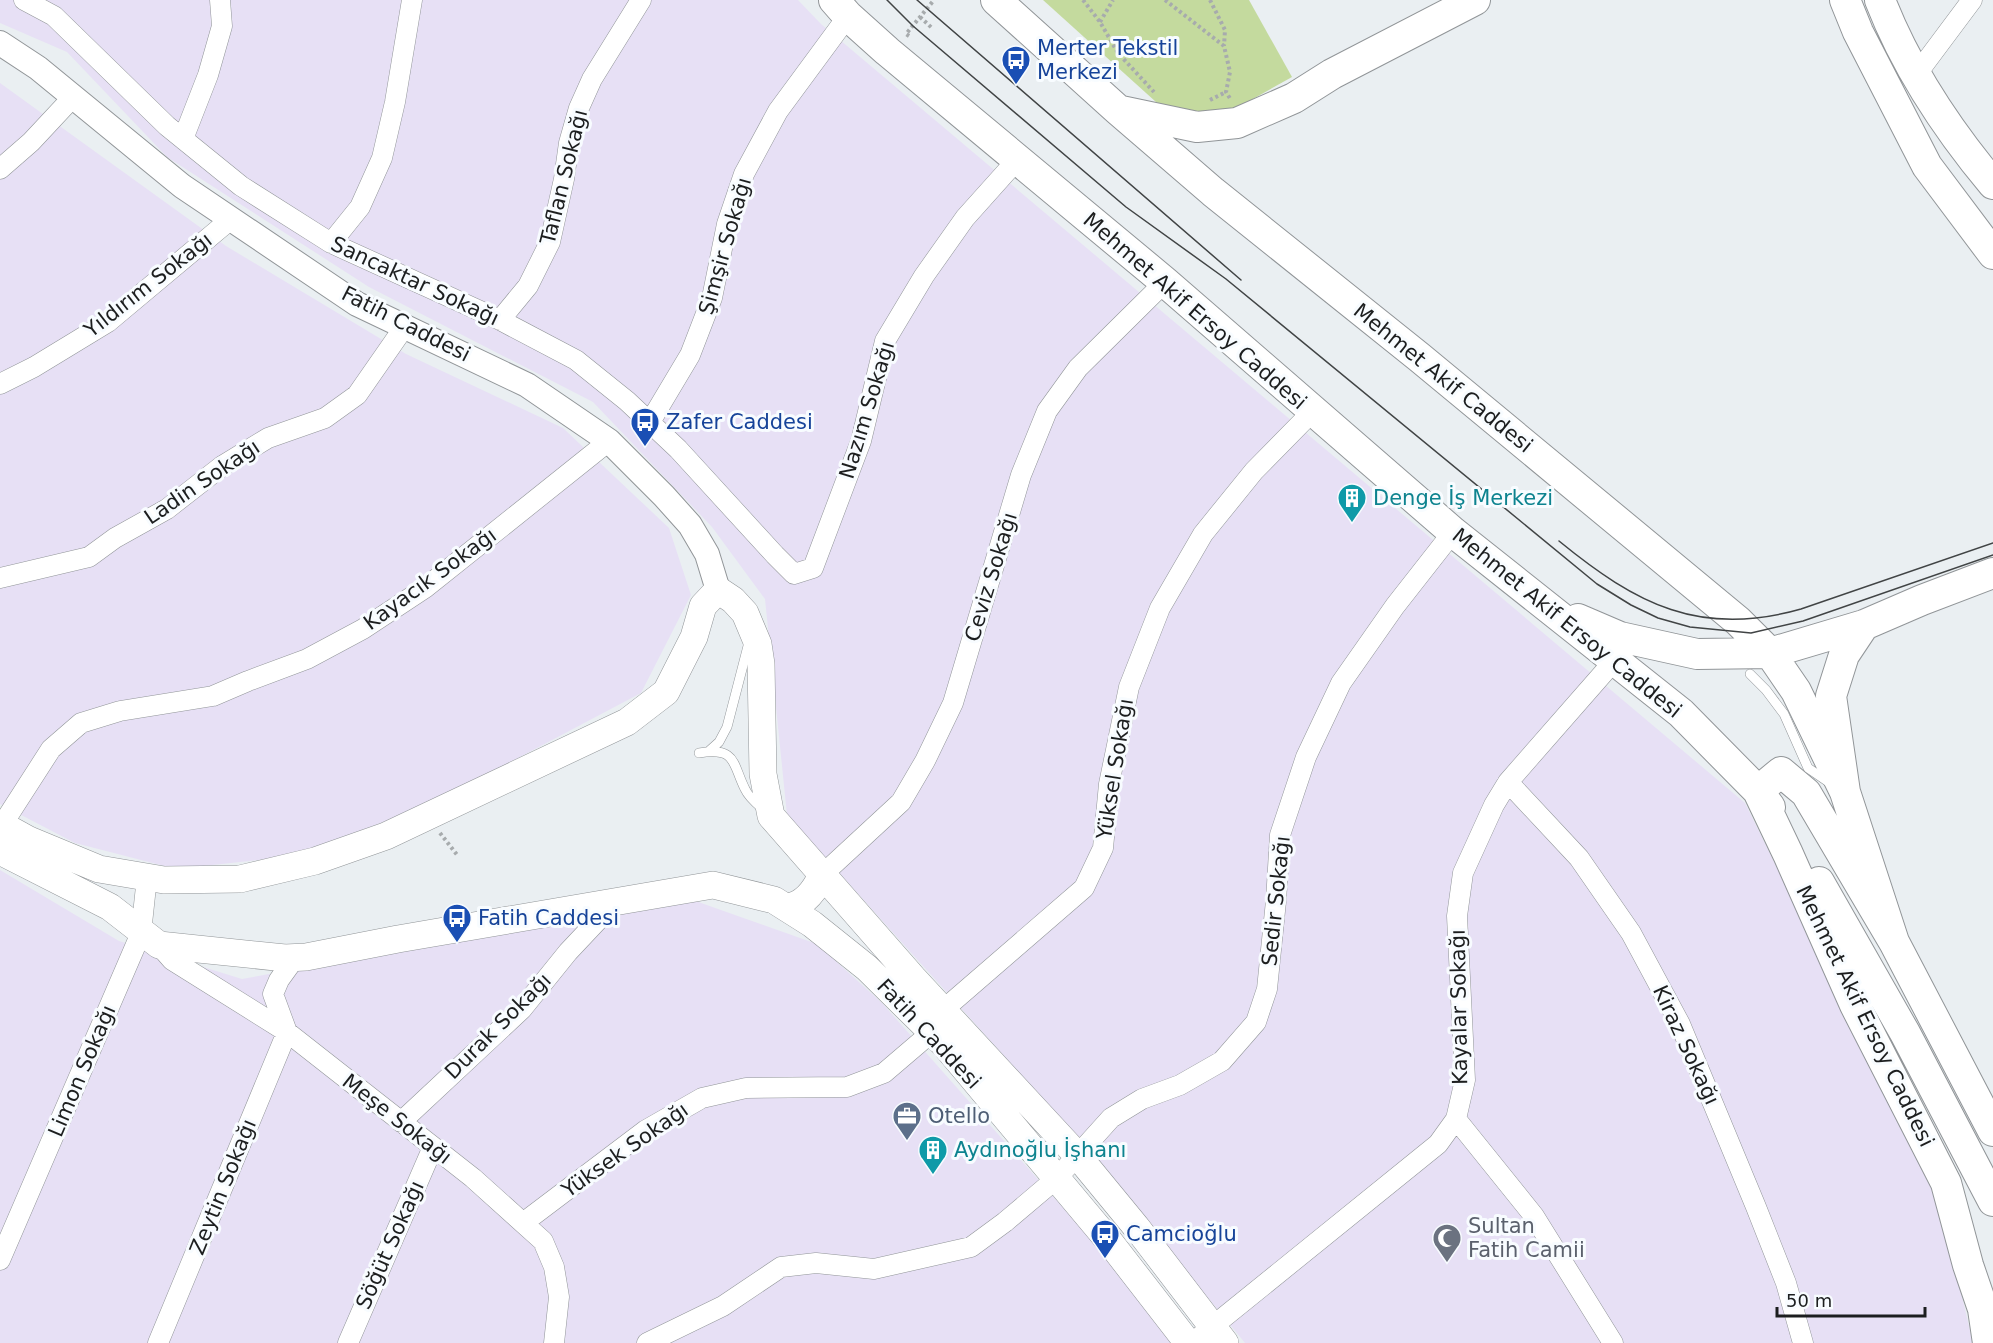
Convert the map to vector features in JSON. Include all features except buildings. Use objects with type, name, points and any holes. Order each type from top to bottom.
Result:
[{"type":"main road","name":"Mehmet Akif Caddesi","points":[[996,0],[1213,192],[1419,357],[1738,621],[1760,664],[1796,691],[1845,792]]},
{"type":"main road","points":[[1118,110],[1197,127],[1237,123],[1294,98],[1332,74],[1475,0]]},
{"type":"main road","points":[[1845,0],[1858,32],[1927,166],[1993,254]]},
{"type":"main road","points":[[1880,0],[1916,75],[1962,147],[1993,184]]},
{"type":"main road","name":"Mehmet Akif Ersoy Caddesi","points":[[841,8],[1017,160],[1165,282],[1453,532],[1680,713],[1758,791],[1855,1005],[1946,1183],[1988,1319],[1988,1343]]},
{"type":"main road","points":[[1544,605],[1620,637],[1697,654],[1760,664],[1993,573]]},
{"type":"main road","points":[[1,833],[29,840],[99,868],[164,880],[240,879],[315,861],[386,836],[627,722],[666,692],[693,637],[703,606],[718,590],[733,600],[745,613],[759,644],[763,774],[771,816]]},
{"type":"main road","points":[[1864,625],[1844,655],[1831,696],[1845,792],[1894,942]]},
{"type":"main road","points":[[1992,1128],[1894,942],[1806,793],[1781,772],[1758,791],[1801,850],[1905,1033],[1993,1201]]},
{"type":"main road","name":"Fatih Caddesi","points":[[771,816],[822,874],[937,1021],[945,1045],[1109,1241],[1204,1339]]},
{"type":"main road","points":[[1,833],[110,907],[150,939]]},
{"type":"main road","points":[[786,907],[794,907],[805,900],[817,886],[822,874]]},
{"type":"main road","name":"Fatih Caddesi","points":[[150,939],[285,958],[306,957],[713,885],[774,900],[812,924],[937,1021],[1077,1155],[1137,1228],[1204,1339]]},
{"type":"street","name":"Sancaktar Sokağı","points":[[24,0],[54,16],[167,126],[241,186],[331,243],[500,320],[576,360],[627,400],[678,449],[794,574]]},
{"type":"street","points":[[183,139],[208,75],[222,26],[220,0]]},
{"type":"street","points":[[331,243],[360,207],[382,158],[412,0]]},
{"type":"street","name":"Taflan Sokağı","points":[[500,320],[528,286],[550,242],[564,179],[569,143],[579,108],[592,79],[641,0]]},
{"type":"street","points":[[1916,75],[1972,0]]},
{"type":"street","name":"Şimşir Sokağı","points":[[650,422],[690,355],[712,298],[727,224],[744,174],[778,111],[841,8]]},
{"type":"street","name":"Fatih Caddesi","points":[[0,43],[38,68],[182,186],[357,304],[526,384],[609,441],[690,525],[707,554],[718,590]]},
{"type":"street","points":[[0,169],[31,142],[73,97]]},
{"type":"street","name":"Nazım Sokağı","points":[[794,574],[813,568],[861,441],[885,341],[924,276],[965,219],[1017,160]]},
{"type":"street","name":"Yıldırım Sokağı","points":[[0,384],[34,367],[108,322],[231,219]]},
{"type":"street","name":"Ceviz Sokağı","points":[[822,874],[901,802],[925,761],[953,702],[1021,475],[1047,411],[1078,368],[1165,282]]},
{"type":"street","name":"Ladin Sokağı","points":[[0,578],[88,557],[115,538],[167,509],[222,466],[268,438],[325,418],[357,394],[405,326]]},
{"type":"street","name":"Yüksel Sokağı","points":[[937,1021],[1084,888],[1103,848],[1108,784],[1129,687],[1160,608],[1203,534],[1254,471],[1313,411]]},
{"type":"street","name":"Kayacık Sokağı","points":[[1,833],[51,749],[81,723],[120,711],[213,696],[317,654],[363,629],[425,588],[609,441]]},
{"type":"street","name":"Sedir Sokağı","points":[[647,1343],[723,1306],[781,1267],[816,1263],[874,1269],[970,1247],[1005,1222],[1057,1179],[1111,1118],[1142,1099],[1180,1085],[1222,1061],[1256,1022],[1266,989],[1276,901],[1280,835],[1306,757],[1341,682],[1395,606],[1453,532]]},
{"type":"street","name":"Kayalar Sokağı","points":[[1204,1339],[1438,1143],[1456,1119],[1465,1080],[1457,916],[1462,873],[1494,805],[1508,782],[1614,661]]},
{"type":"street","name":"Kiraz Sokağı","points":[[1508,782],[1579,858],[1631,933],[1680,1024],[1786,1283],[1803,1343]]},
{"type":"street","name":"Limon Sokağı","points":[[0,1260],[150,939],[147,877]]},
{"type":"street","name":"Durak Sokağı","points":[[401,1122],[522,1009],[568,952],[616,901]]},
{"type":"street","name":"Meşe Sokağı","points":[[150,939],[172,960],[287,1032],[473,1178],[543,1241],[554,1267],[559,1298],[554,1343]]},
{"type":"street","points":[[287,1032],[273,994],[279,980],[292,962],[306,957]]},
{"type":"street","name":"Yüksek Sokağı","points":[[523,1223],[646,1131],[702,1098],[746,1088],[847,1087],[884,1073],[937,1021]]},
{"type":"street","name":"Zeytin Sokağı","points":[[158,1343],[287,1032]]},
{"type":"street","points":[[1456,1119],[1534,1216],[1613,1343]]},
{"type":"street","name":"Söğüt Sokağı","points":[[348,1343],[433,1147]]},
{"type":"lane","points":[[751,627],[746,658],[727,727],[719,742],[704,752],[720,752],[732,759],[746,792],[771,816]]},
{"type":"path","points":[[1083,0],[1100,22],[1118,53],[1155,94]]},
{"type":"path","points":[[1100,22],[1113,0]]},
{"type":"path","points":[[1165,0],[1224,46]]},
{"type":"path","points":[[1205,101],[1226,92],[1230,72],[1224,46],[1225,30],[1210,0]]},
{"type":"path","points":[[920,17],[932,28]]},
{"type":"shaded area","points":[[0,0],[798,0],[821,24],[1745,803],[1937,1191],[1973,1343],[1245,1343],[1069,1128],[787,815],[765,599],[712,527],[593,402],[369,287],[167,157],[67,52],[0,23]]},
{"type":"shaded area","points":[[0,83],[226,246],[406,354],[563,428],[669,528],[691,595],[641,693],[433,803],[294,856],[176,869],[75,843],[0,804]]},
{"type":"shaded area","points":[[0,870],[119,941],[242,979],[687,898],[817,944],[882,1003],[1113,1264],[1173,1343],[0,1343]]},
{"type":"green space","points":[[1043,0],[1249,0],[1292,77],[1226,114],[1187,115],[1156,102]]},
{"type":"tram line","points":[[887,0],[913,26],[1126,207],[1226,279],[1597,584],[1631,605],[1658,618],[1690,627],[1751,633],[1803,621],[1993,555]]},
{"type":"tram line","points":[[917,0],[1241,280]]},
{"type":"tram line","points":[[1559,541],[1587,563],[1643,598],[1671,610],[1700,617],[1731,619],[1765,617],[1801,609],[1993,543]]},
{"type":"place","name":"Merter Tekstil Merkezi","points":[[1016,86]]},
{"type":"place","name":"Zafer Caddesi","points":[[645,448]]},
{"type":"place","name":"Denge İş Merkezi","points":[[1352,524]]},
{"type":"place","name":"Fatih Caddesi","points":[[457,944]]},
{"type":"place","name":"Otello","points":[[907,1142]]},
{"type":"place","name":"Aydınoğlu İşhanı","points":[[933,1176]]},
{"type":"place","name":"Camcioğlu","points":[[1105,1260]]},
{"type":"place","name":"Sultan Fatih Camii","points":[[1447,1264]]}]
